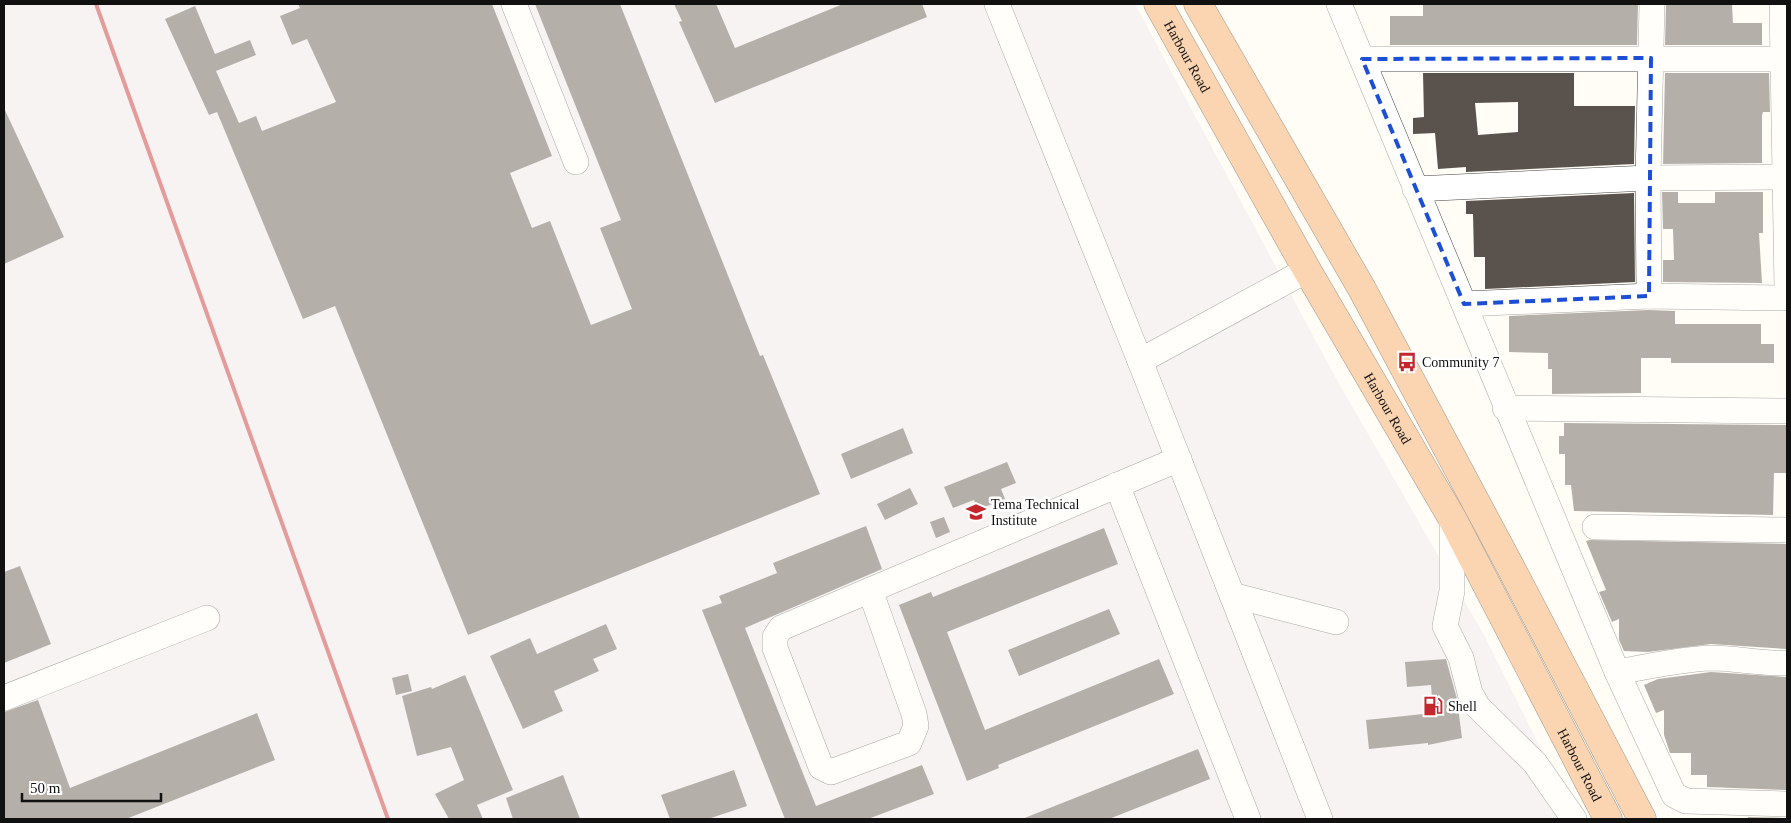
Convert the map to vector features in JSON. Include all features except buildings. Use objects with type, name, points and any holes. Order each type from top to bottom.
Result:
[{"type":"highway","name":"Harbour Road","points":[[1158,4],[1307,270],[1452,518],[1608,819]]},
{"type":"highway","points":[[1198,4],[1362,289],[1642,819]]},
{"type":"street","points":[[514,4],[576,162]]},
{"type":"street","points":[[997,4],[1179,459],[1320,819]]},
{"type":"street","points":[[1338,4],[1616,672],[1674,795],[1686,801],[1787,804]]},
{"type":"street","points":[[1649,296],[1648,178],[1652,4]]},
{"type":"street","points":[[1782,4],[1787,288]]},
{"type":"street","points":[[1362,59],[1783,59]]},
{"type":"street","points":[[1415,189],[1648,178],[1786,177]]},
{"type":"street","points":[[1140,361],[1307,270]]},
{"type":"street","points":[[1464,304],[1649,296],[1787,298]]},
{"type":"street","points":[[1506,408],[1787,411]]},
{"type":"street","points":[[870,590],[914,714],[915,733],[909,743],[832,772],[821,768],[775,648],[775,637],[781,628],[870,590],[1117,485],[1179,459]]},
{"type":"street","points":[[1117,485],[1248,819]]},
{"type":"street","points":[[1452,518],[1452,591],[1445,626],[1461,658],[1470,693],[1478,707],[1535,763],[1574,819]]},
{"type":"street","points":[[1595,527],[1787,530]]},
{"type":"street","points":[[1232,595],[1336,622]]},
{"type":"street","points":[[4,698],[207,618]]},
{"type":"street","points":[[1616,672],[1710,658],[1744,659],[1756,663],[1787,663]]},
{"type":"highlighted area","points":[[1651,58],[1649,296],[1464,304],[1362,59]]},
{"type":"shaded area","points":[[4,4],[1135,4],[1333,373],[1484,635],[1576,819],[4,819]]},
{"type":"railway","points":[[96,4],[388,819]]},
{"type":"place","name":"Community 7","points":[[1407,362]]},
{"type":"place","name":"Tema Technical Institute","points":[[976,512]]},
{"type":"place","name":"Shell","points":[[1433,706]]}]
